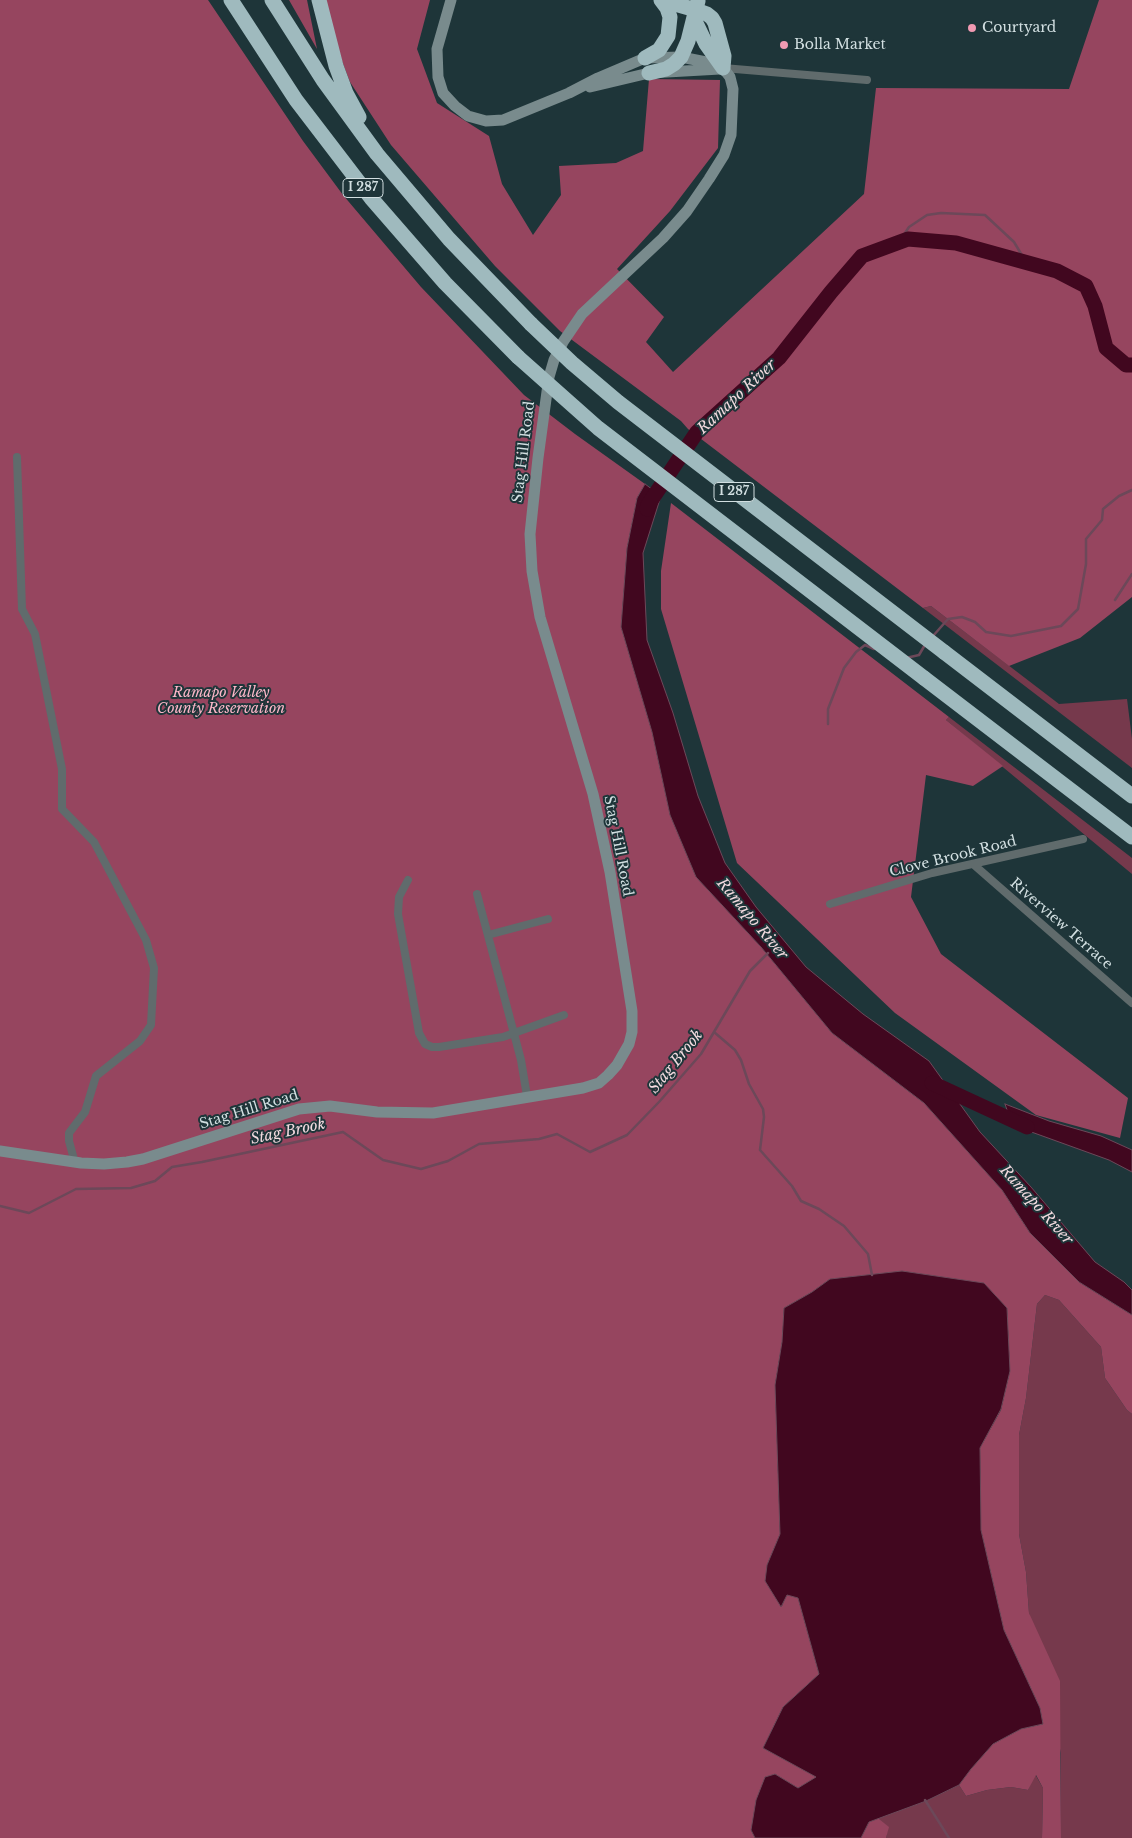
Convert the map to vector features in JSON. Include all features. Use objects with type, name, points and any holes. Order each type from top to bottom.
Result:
[{"type":"highway","name":"I 287","points":[[231,0],[296,100],[357,181],[439,276],[518,357],[598,428],[1132,837]]},
{"type":"highway","name":"I 287","points":[[272,0],[341,106],[429,217],[489,282],[572,363],[624,407],[1132,796]]},
{"type":"highway","points":[[319,0],[336,66],[353,108],[429,217]]},
{"type":"highway","points":[[661,0],[696,10]]},
{"type":"highway","points":[[645,58],[659,50],[668,36],[670,16],[661,0]]},
{"type":"highway","points":[[649,73],[666,69],[681,57],[685,50],[696,10]]},
{"type":"highway","points":[[696,10],[706,44],[723,68]]},
{"type":"street","points":[[451,0],[438,49],[438,77],[443,93],[454,106],[468,116],[486,121],[503,120],[569,93],[645,58],[681,57],[723,68]]},
{"type":"street","points":[[569,93],[649,73],[723,68],[867,80]]},
{"type":"street","name":"Stag Hill Road","points":[[0,1151],[75,1162],[104,1164],[143,1159],[299,1109],[330,1106],[377,1112],[433,1113],[583,1088],[599,1082],[608,1075],[624,1055],[629,1044],[633,1022],[610,872],[593,794],[540,616],[532,571],[530,534],[549,377],[563,342],[582,314],[664,238],[688,211],[724,155],[731,134],[733,89],[730,77],[723,68]]},
{"type":"street","points":[[17,458],[22,609],[35,634],[39,653],[62,770],[62,809],[94,842],[146,940],[154,968],[151,1025],[140,1041],[96,1076],[85,1112],[69,1133],[69,1141],[75,1162]]},
{"type":"street","name":"Clove Brook Road","points":[[830,904],[932,873],[1083,839]]},
{"type":"street","name":"Riverview Terrace","points":[[973,864],[1132,1004]]},
{"type":"street","points":[[408,880],[399,897],[398,914],[419,1032],[422,1040],[428,1046],[439,1047],[503,1037],[564,1015]]},
{"type":"street","points":[[477,894],[521,1060],[527,1096]]},
{"type":"street","points":[[488,935],[548,919]]},
{"type":"shaded area","points":[[931,606],[1059,704],[1127,699],[1132,739],[1132,768],[923,608]]},
{"type":"shaded area","points":[[949,717],[1132,858],[1132,874],[946,720]]},
{"type":"shaded area","points":[[1045,1295],[1059,1300],[1101,1347],[1105,1378],[1127,1410],[1132,1414],[1132,1838],[1061,1838],[1061,1753],[1029,1613],[1026,1572],[1019,1534],[1019,1435],[1026,1398],[1037,1304]]},
{"type":"shaded area","points":[[1035,1774],[1043,1788],[1042,1838],[886,1838],[888,1827],[878,1818],[926,1801],[959,1785],[966,1796],[987,1790],[1011,1787],[1028,1790]]},
{"type":"green space","name":"Ramapo Valley County Reservation","points":[[0,0],[208,0],[303,141],[343,195],[421,287],[524,395],[645,484],[637,498],[627,548],[621,627],[652,732],[670,815],[696,877],[761,947],[832,1033],[924,1103],[1002,1190],[1030,1233],[1079,1282],[1132,1315],[1132,1414],[1127,1410],[1105,1378],[1101,1347],[1059,1300],[1045,1295],[1037,1304],[1026,1398],[1019,1435],[1019,1534],[1026,1572],[1029,1613],[1060,1681],[1061,1838],[1042,1838],[1043,1788],[1036,1775],[1028,1790],[1011,1787],[987,1790],[966,1796],[959,1785],[993,1744],[1021,1729],[1043,1724],[1040,1708],[1004,1630],[981,1530],[980,1448],[1001,1410],[1010,1371],[1007,1308],[983,1283],[830,1279],[784,1308],[782,1342],[775,1385],[780,1534],[767,1565],[782,1606],[787,1594],[798,1598],[819,1674],[783,1707],[763,1748],[817,1777],[798,1788],[775,1774],[751,1830],[755,1838],[0,1838]]},
{"type":"green space","points":[[289,0],[307,0],[317,49]]},
{"type":"green space","points":[[326,0],[430,0],[417,49],[437,103],[489,136],[502,184],[533,235],[561,195],[559,166],[616,163],[643,151],[649,79],[720,80],[718,148],[670,211],[617,269],[664,317],[646,342],[673,372],[864,194],[876,88],[1069,89],[1099,0],[1132,0],[1132,597],[1080,638],[1009,666],[931,606],[923,608],[688,429],[681,421],[560,331],[495,266],[391,145],[350,82],[334,40]]},
{"type":"green space","points":[[671,503],[949,717],[946,720],[1003,766],[973,786],[926,775],[911,897],[941,954],[1128,1098],[1120,1138],[1036,1115],[895,1013],[737,863],[661,609],[661,571]]},
{"type":"green space","points":[[878,1818],[889,1827],[886,1838],[861,1838],[869,1822]]},
{"type":"water","points":[[645,484],[661,496],[643,553],[647,640],[673,713],[698,796],[725,863],[756,907],[806,967],[863,1014],[929,1061],[980,1132],[1031,1187],[1095,1262],[1124,1282],[1132,1290],[1132,1315],[1079,1282],[1030,1233],[1002,1190],[924,1103],[832,1033],[761,947],[696,877],[670,815],[652,732],[621,627],[627,548],[637,498]]},
{"type":"water","points":[[1005,1104],[1049,1121],[1101,1136],[1132,1150],[1132,1172],[1109,1160],[1012,1125]]},
{"type":"water","points":[[902,1271],[984,1283],[1007,1308],[1010,1371],[1001,1409],[980,1448],[981,1530],[1004,1630],[1040,1708],[1043,1724],[1021,1729],[993,1744],[959,1785],[926,1801],[869,1822],[861,1838],[755,1838],[751,1830],[756,1800],[765,1777],[775,1774],[798,1788],[816,1777],[763,1748],[783,1707],[819,1674],[798,1598],[787,1595],[781,1607],[765,1581],[767,1565],[780,1534],[775,1385],[782,1342],[784,1308],[830,1279]]},
{"type":"waterway","points":[[899,242],[909,227],[927,215],[941,213],[985,215],[1014,242],[1026,262]]},
{"type":"waterway","name":"Ramapo River","points":[[647,509],[697,432],[779,358],[862,256],[908,239],[956,243],[1057,271],[1086,286],[1095,306],[1106,348],[1126,365],[1132,365]]},
{"type":"waterway","points":[[933,636],[948,619],[962,617],[975,622],[986,632],[1011,636],[1061,626],[1078,609],[1086,564],[1086,539],[1102,520],[1103,509],[1119,496],[1132,490]]},
{"type":"waterway","points":[[1115,600],[1132,574]]},
{"type":"waterway","points":[[906,658],[919,655],[926,643]]},
{"type":"waterway","points":[[828,724],[828,709],[844,668],[856,652],[865,645],[874,649]]},
{"type":"waterway","name":"Stag Brook","points":[[0,1206],[29,1213],[76,1189],[131,1188],[155,1181],[172,1167],[343,1132],[383,1160],[421,1169],[448,1161],[479,1144],[539,1139],[557,1134],[590,1152],[627,1135],[659,1102],[701,1054],[750,971],[768,953]]},
{"type":"waterway","points":[[714,1032],[735,1050],[741,1060],[749,1084],[763,1109],[764,1117],[760,1150],[792,1186],[801,1201],[819,1209],[844,1226],[868,1254],[872,1275]]},
{"type":"waterway","name":"Ramapo River","points":[[932,1083],[1027,1127]]},
{"type":"waterway","points":[[925,1800],[949,1838]]},
{"type":"place","name":"Courtyard","points":[[972,28]]},
{"type":"place","name":"Bolla Market","points":[[784,45]]}]
